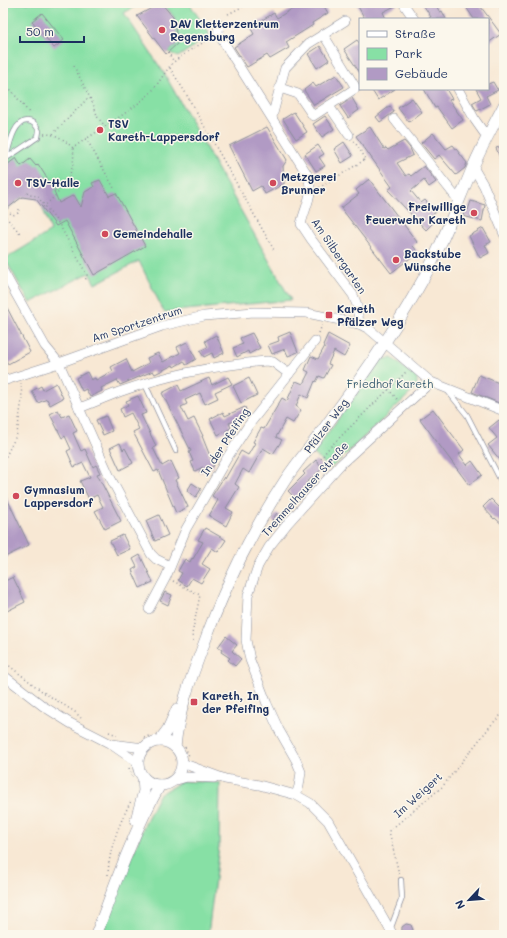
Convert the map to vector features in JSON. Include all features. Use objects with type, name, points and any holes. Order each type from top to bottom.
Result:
[{"type":"street","points":[[403,3],[413,18]]},
{"type":"street","points":[[272,118],[286,68],[308,44],[345,21]]},
{"type":"street","name":"Am Silbergarten","points":[[218,29],[307,174],[311,184],[302,224],[311,239],[353,295],[357,305],[359,324]]},
{"type":"street","points":[[280,88],[298,94],[313,116],[356,88],[323,34]]},
{"type":"street","points":[[459,90],[475,120],[487,137]]},
{"type":"street","name":"Pfälzer Weg","points":[[189,685],[226,587],[249,542],[283,484],[367,370],[418,290],[438,252],[473,167],[504,105]]},
{"type":"street","points":[[329,106],[349,135]]},
{"type":"street","points":[[394,119],[459,201]]},
{"type":"street","points":[[473,167],[484,186],[504,234]]},
{"type":"street","points":[[3,271],[44,346],[59,363],[110,477],[151,554],[156,559],[170,566]]},
{"type":"street","name":"Am Sportzentrum","points":[[3,381],[59,363],[162,326],[204,316],[248,312],[307,314],[359,324],[369,329],[385,343]]},
{"type":"street","name":"In der Pfeifing","points":[[150,609],[166,577],[186,529],[227,458],[248,426],[315,341]]},
{"type":"street","points":[[385,343],[431,382],[504,411]]},
{"type":"street","points":[[80,408],[120,392],[171,376],[211,368],[267,361],[273,362],[289,374]]},
{"type":"street","name":"Tremmelhauser Straße","points":[[296,795],[301,772],[267,704],[250,660],[246,640],[248,595],[258,566],[269,547],[288,523],[341,464],[431,382]]},
{"type":"street","points":[[3,675],[43,706],[70,723],[109,743],[138,763]]},
{"type":"street","points":[[189,685],[176,732],[180,744],[181,757],[186,761],[225,779]]},
{"type":"street","points":[[159,741],[168,729],[189,685]]},
{"type":"street","points":[[180,744],[159,741],[144,748],[140,753],[138,763],[140,773],[148,782],[160,785],[187,777],[225,779],[259,785],[296,795],[310,803],[328,821],[392,933]]},
{"type":"street","points":[[109,743],[144,748]]},
{"type":"street","points":[[172,781],[177,776],[186,761]]},
{"type":"street","points":[[130,846],[144,791],[143,777]]},
{"type":"street","points":[[96,935],[130,846],[151,800],[160,785]]},
{"type":"lane","points":[[29,121],[34,123],[39,131],[38,137],[4,159],[17,127],[22,122],[29,121]]},
{"type":"lane","points":[[145,384],[176,451]]},
{"type":"lane","points":[[445,387],[467,415],[500,479]]},
{"type":"lane","points":[[392,933],[402,898],[400,880]]},
{"type":"path","points":[[228,14],[250,3]]},
{"type":"path","points":[[73,148],[149,94],[174,62],[218,29]]},
{"type":"path","points":[[168,52],[174,62]]},
{"type":"path","points":[[74,66],[90,97],[98,118],[105,126]]},
{"type":"path","points":[[170,68],[274,250]]},
{"type":"path","points":[[3,80],[30,114],[34,123]]},
{"type":"path","points":[[53,134],[90,97]]},
{"type":"path","points":[[39,134],[53,134],[59,136],[73,148],[75,158],[70,175],[57,195],[44,206]]},
{"type":"path","points":[[310,193],[366,159],[349,135]]},
{"type":"path","points":[[86,138],[114,188]]},
{"type":"path","points":[[28,193],[30,195],[37,196],[59,224],[87,275],[85,281]]},
{"type":"path","points":[[10,213],[18,213],[18,208]]},
{"type":"path","points":[[3,214],[20,233]]},
{"type":"path","points":[[321,460],[327,450],[412,366]]},
{"type":"path","points":[[4,460],[17,434],[22,399],[21,376]]},
{"type":"path","points":[[376,379],[398,400]]},
{"type":"path","points":[[166,577],[200,595],[192,634],[193,646]]},
{"type":"path","points":[[3,660],[43,692],[75,712],[84,721]]},
{"type":"path","name":"Im Weigert","points":[[400,880],[389,831],[442,787],[492,724],[504,712]]},
{"type":"path","points":[[104,731],[118,736]]},
{"type":"path","points":[[180,744],[188,756],[186,761]]},
{"type":"green space","name":"TSV Kareth-Lappersdorf","points":[[3,3],[141,3],[124,13],[164,73],[291,300],[164,312],[139,261],[95,284],[89,273],[30,303],[5,259],[51,231],[35,187],[3,212]]},
{"type":"green space","points":[[163,3],[189,3],[209,33],[209,36],[178,57],[169,52],[179,42],[174,17]]},
{"type":"green space","name":"Friedhof Kareth","points":[[392,358],[417,378],[417,387],[330,469],[313,453],[382,359]]},
{"type":"green space","points":[[182,781],[220,783],[219,846],[208,935],[102,935],[145,823],[159,795]]},
{"type":"building","name":"DAV Kletterzentrum Regensburg","points":[[161,3],[173,17],[178,43],[166,54],[137,16]]},
{"type":"building","points":[[302,3],[322,3],[328,13],[312,23],[313,25],[286,42],[289,48],[270,59],[267,55],[247,67],[234,47],[254,34],[250,27],[274,13],[277,18]]},
{"type":"building","points":[[356,3],[397,3],[397,5],[383,12],[386,18],[364,18]]},
{"type":"building","points":[[422,3],[440,3],[436,6],[440,12],[442,11],[446,18],[428,18],[431,17]]},
{"type":"building","points":[[472,3],[478,3],[501,34],[489,42],[489,18],[473,18],[466,7]]},
{"type":"building","points":[[42,13],[64,40],[54,48],[32,21]]},
{"type":"building","points":[[357,40],[359,43],[359,72],[344,49]]},
{"type":"building","points":[[320,46],[329,60],[317,68],[308,54]]},
{"type":"building","points":[[336,75],[344,87],[314,105],[304,90],[313,83],[316,87]]},
{"type":"building","points":[[493,82],[497,89],[500,89],[486,96],[490,104],[477,111],[472,103],[481,98],[477,90],[489,90],[489,84]]},
{"type":"building","points":[[372,90],[393,90],[378,100]]},
{"type":"building","points":[[425,90],[447,90],[452,99],[449,100],[463,120],[452,128],[437,107],[435,108]]},
{"type":"building","points":[[352,98],[359,110],[348,118],[340,106]]},
{"type":"building","points":[[412,98],[422,112],[409,122],[398,108]]},
{"type":"building","points":[[390,106],[394,112],[380,122],[376,117]]},
{"type":"building","points":[[294,112],[307,132],[296,139],[283,119]]},
{"type":"building","points":[[325,116],[334,129],[322,137],[313,124]]},
{"type":"building","points":[[267,127],[287,160],[283,166],[284,184],[265,194],[261,186],[252,191],[229,146]]},
{"type":"building","points":[[370,127],[384,149],[386,148],[388,150],[404,141],[410,148],[413,155],[397,163],[406,176],[409,174],[411,176],[424,166],[436,182],[429,187],[424,180],[411,191],[421,203],[425,200],[436,212],[432,215],[436,220],[426,230],[388,190],[392,187],[356,136]]},
{"type":"building","points":[[433,133],[446,149],[453,145],[467,163],[465,168],[456,175],[439,155],[434,159],[421,143]]},
{"type":"building","points":[[344,142],[353,156],[342,163],[334,149]]},
{"type":"building","points":[[318,145],[324,154],[319,157],[325,166],[316,171],[305,154]]},
{"type":"building","points":[[504,145],[504,167],[496,148]]},
{"type":"building","name":"Gemeindehalle","points":[[16,158],[21,166],[30,159],[36,166],[38,164],[50,183],[52,181],[58,188],[54,191],[59,203],[74,195],[81,207],[85,192],[94,187],[92,183],[100,180],[109,196],[116,193],[145,246],[94,275],[65,221],[56,226],[36,199],[22,197],[3,212],[3,168]]},
{"type":"building","points":[[369,179],[417,242],[413,246],[418,252],[391,273],[341,208],[359,194],[356,190]]},
{"type":"building","name":"Freiwillige Feuerwehr Kareth","points":[[471,201],[485,205],[482,221],[463,216],[465,210],[468,210]]},
{"type":"building","points":[[483,228],[491,242],[485,245],[489,253],[480,258],[469,236]]},
{"type":"building","points":[[3,300],[30,352],[8,364],[3,354]]},
{"type":"building","points":[[290,332],[298,352],[288,356],[285,349],[272,354],[268,345],[279,341],[278,337]]},
{"type":"building","points":[[252,333],[260,348],[249,354],[248,351],[237,357],[233,348],[243,344],[240,338]]},
{"type":"building","points":[[328,334],[350,346],[344,357],[334,351],[328,364],[331,365],[324,378],[319,376],[316,382],[315,381],[308,398],[301,394],[296,406],[301,410],[293,423],[286,419],[276,437],[282,440],[273,454],[263,448],[249,473],[243,469],[235,484],[239,487],[226,508],[233,512],[226,526],[209,516],[218,500],[212,496],[224,477],[225,479],[241,451],[248,455],[261,428],[264,429],[282,398],[287,401],[296,381],[303,384],[309,372],[305,370],[311,356],[318,359],[325,346],[323,345]]},
{"type":"building","points":[[216,335],[224,353],[214,358],[212,353],[204,357],[200,351],[208,347],[205,341]]},
{"type":"building","points":[[187,342],[196,359],[186,365],[184,361],[174,367],[173,365],[155,374],[153,371],[120,385],[117,380],[101,388],[102,391],[90,397],[86,389],[82,391],[76,378],[87,372],[91,380],[95,378],[96,380],[113,371],[111,367],[126,359],[132,372],[149,363],[147,358],[158,353],[163,362],[180,353],[177,347]]},
{"type":"building","points":[[479,375],[504,385],[504,405],[472,392]]},
{"type":"building","points":[[228,377],[232,384],[215,392],[218,398],[205,404],[200,393],[185,400],[187,404],[181,407],[188,421],[194,418],[203,436],[214,466],[199,473],[203,467],[195,471],[189,452],[191,451],[162,393],[178,385],[181,391],[209,378],[212,385]]},
{"type":"building","points":[[249,378],[257,395],[241,403],[233,386]]},
{"type":"building","points":[[56,383],[63,398],[50,405],[47,399],[38,403],[32,391],[41,386],[43,390]]},
{"type":"building","points":[[138,396],[146,413],[141,415],[156,446],[153,448],[162,466],[171,461],[179,478],[175,480],[188,507],[176,513],[158,470],[154,472],[133,432],[139,429],[131,413],[123,417],[120,409],[128,405],[126,401]]},
{"type":"building","points":[[245,407],[248,415],[229,423],[231,428],[218,435],[210,419],[223,412],[225,416]]},
{"type":"building","points":[[433,409],[464,450],[459,454],[467,465],[472,461],[482,475],[469,485],[420,419]]},
{"type":"building","points":[[58,410],[62,417],[69,414],[77,431],[73,433],[81,451],[85,449],[93,467],[96,465],[100,473],[97,474],[121,521],[105,529],[95,511],[103,507],[97,495],[89,499],[80,481],[90,477],[83,463],[74,467],[67,451],[71,449],[65,436],[62,438],[50,414]]},
{"type":"building","points":[[106,416],[112,431],[103,435],[96,420]]},
{"type":"building","points":[[499,420],[504,426],[504,465],[488,445],[497,438],[489,428]]},
{"type":"building","points":[[120,443],[123,450],[125,448],[133,463],[120,470],[110,448]]},
{"type":"building","points":[[316,460],[323,468],[306,483],[311,488],[298,501],[288,491],[305,474],[303,472]]},
{"type":"building","points":[[192,483],[201,489],[196,497],[187,491]]},
{"type":"building","name":"Gymnasium Lappersdorf","points":[[3,490],[29,545],[3,558]]},
{"type":"building","points":[[491,499],[504,512],[504,526],[495,518],[494,519],[483,507]]},
{"type":"building","points":[[277,513],[284,519],[279,525],[272,520]]},
{"type":"building","points":[[159,515],[168,535],[155,541],[146,521]]},
{"type":"building","points":[[205,528],[226,540],[218,552],[212,548],[202,564],[210,569],[201,583],[192,578],[187,586],[178,580],[182,573],[178,571],[185,559],[190,562],[192,558],[193,559],[203,542],[198,540]]},
{"type":"building","points":[[123,535],[130,549],[117,555],[110,541]]},
{"type":"building","points":[[140,555],[153,582],[140,588],[132,570],[137,567],[133,559]]},
{"type":"building","points":[[13,577],[25,602],[3,613],[3,582]]},
{"type":"building","points":[[165,592],[172,595],[168,605],[160,601]]},
{"type":"building","points":[[226,636],[237,645],[232,651],[241,659],[235,666],[228,660],[230,658],[221,652],[222,650],[218,647]]},
{"type":"building","points":[[406,924],[411,925],[413,930],[410,934],[406,935],[402,932],[402,927]]},
{"type":"place","name":"DAV Kletterzentrum Regensburg","points":[[162,30]]},
{"type":"place","name":"TSV Kareth-Lappersdorf","points":[[100,130]]},
{"type":"place","name":"TSV-Halle","points":[[18,183]]},
{"type":"place","name":"Metzgerei Brunner","points":[[273,183]]},
{"type":"place","name":"Freiwillige Feuerwehr Kareth","points":[[474,213]]},
{"type":"place","name":"Gemeindehalle","points":[[105,234]]},
{"type":"place","name":"Backstube Wünsche","points":[[396,260]]},
{"type":"place","name":"Kareth Pfälzer Weg","points":[[329,315]]},
{"type":"place","name":"Gymnasium Lappersdorf","points":[[16,496]]},
{"type":"place","name":"Kareth, In der Pfeifing","points":[[194,702]]}]
